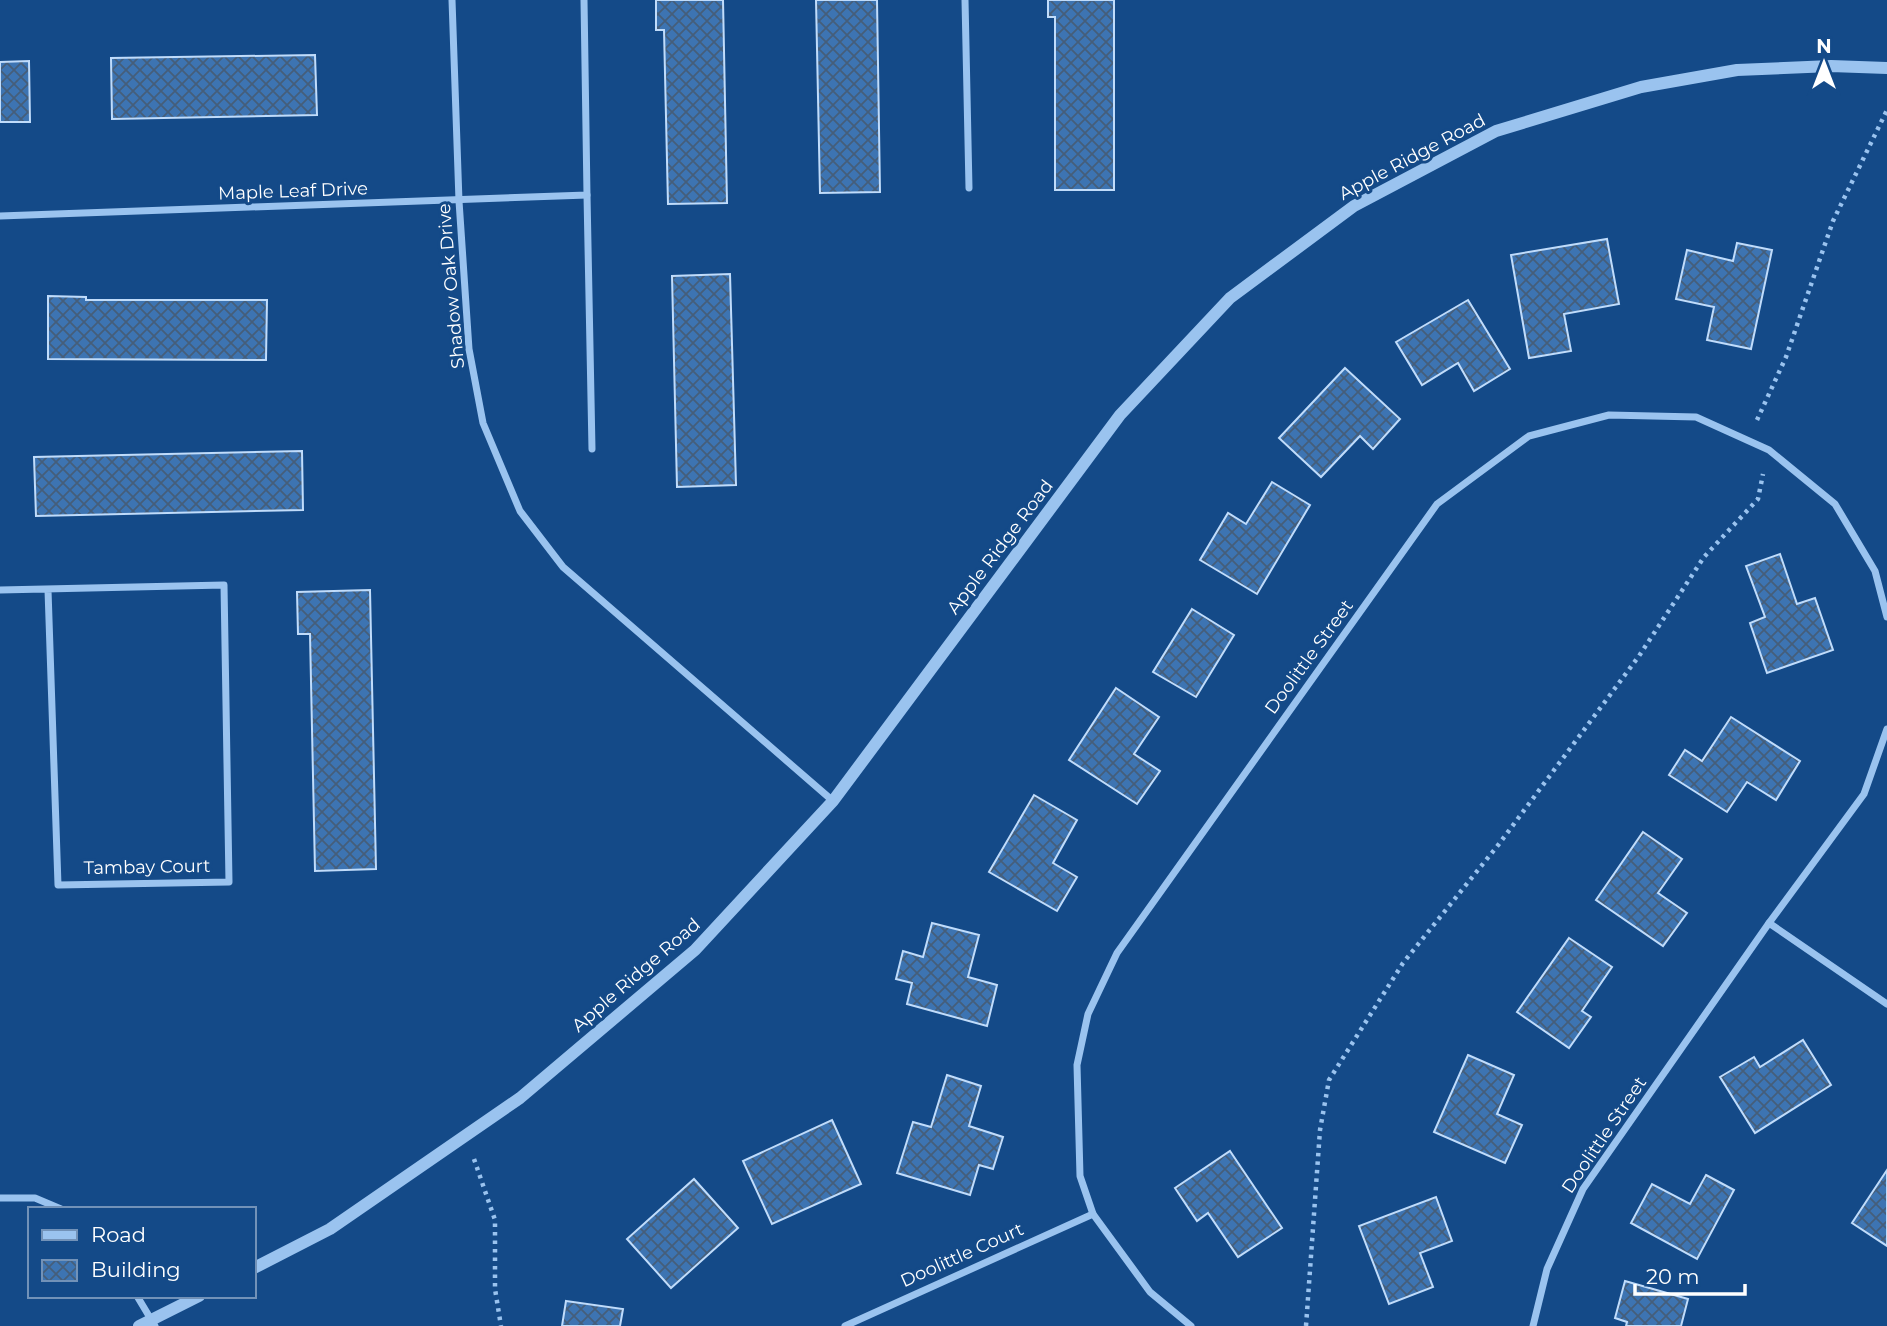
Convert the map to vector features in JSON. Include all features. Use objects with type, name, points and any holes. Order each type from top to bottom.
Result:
[{"type":"street","name":"Shadow Oak Drive","points":[[452,0],[459,201],[469,349],[483,423],[520,510],[563,567],[833,801]]},
{"type":"street","points":[[584,0],[592,449]]},
{"type":"street","points":[[965,0],[969,188]]},
{"type":"street","name":"Apple Ridge Road","points":[[256,1267],[330,1229],[520,1098],[695,950],[833,801],[1120,415],[1230,298],[1354,206],[1496,131],[1641,87],[1737,70],[1831,66],[1887,68]]},
{"type":"street","name":"Maple Leaf Drive","points":[[0,216],[587,195]]},
{"type":"street","name":"Doolittle Street","points":[[1191,1326],[1150,1292],[1093,1214],[1080,1176],[1077,1065],[1088,1014],[1117,953],[1437,504],[1529,436],[1609,415],[1696,417],[1769,450],[1835,504],[1875,571],[1887,617]]},
{"type":"street","name":"Tambay Court","points":[[0,590],[224,585],[229,882],[58,885],[48,590]]},
{"type":"street","name":"Doolittle Street","points":[[1533,1326],[1547,1269],[1583,1189],[1769,923],[1864,794],[1887,729]]},
{"type":"street","points":[[1769,923],[1887,1004]]},
{"type":"street","points":[[0,1198],[35,1198],[56,1207]]},
{"type":"street","name":"Doolittle Court","points":[[845,1326],[1093,1214]]},
{"type":"street","points":[[137,1298],[153,1323]]},
{"type":"street","points":[[139,1326],[153,1323],[196,1298]]},
{"type":"path","points":[[1747,440],[1787,357],[1833,221],[1887,110]]},
{"type":"path","points":[[1306,1326],[1321,1130],[1329,1080],[1403,963],[1499,844],[1631,667],[1704,556],[1758,499],[1769,450]]},
{"type":"path","points":[[465,1136],[495,1220],[495,1289],[500,1326]]},
{"type":"building","points":[[656,0],[723,0],[727,203],[668,204],[664,30],[656,30]]},
{"type":"building","points":[[816,0],[877,0],[880,192],[820,193]]},
{"type":"building","points":[[1048,0],[1114,0],[1114,190],[1055,190],[1055,17],[1048,17]]},
{"type":"building","points":[[315,55],[317,115],[112,119],[111,58]]},
{"type":"building","points":[[29,61],[30,122],[0,122],[0,62]]},
{"type":"building","points":[[1607,239],[1619,304],[1564,314],[1571,351],[1529,358],[1511,255]]},
{"type":"building","points":[[1737,243],[1772,250],[1751,349],[1707,340],[1714,307],[1676,299],[1687,250],[1733,261]]},
{"type":"building","points":[[730,274],[736,485],[677,487],[672,276]]},
{"type":"building","points":[[48,296],[86,297],[86,300],[267,300],[266,360],[48,359]]},
{"type":"building","points":[[1468,300],[1510,369],[1474,391],[1458,363],[1422,385],[1396,342]]},
{"type":"building","points":[[1345,368],[1400,419],[1373,449],[1360,436],[1321,477],[1279,438]]},
{"type":"building","points":[[302,451],[303,510],[36,516],[34,457]]},
{"type":"building","points":[[1272,482],[1310,505],[1257,594],[1200,560],[1228,513],[1246,524]]},
{"type":"building","points":[[1780,554],[1797,604],[1815,598],[1833,650],[1767,673],[1750,623],[1765,617],[1746,566]]},
{"type":"building","points":[[370,590],[376,869],[315,871],[310,634],[298,634],[297,592]]},
{"type":"building","points":[[1192,609],[1234,635],[1196,697],[1153,672]]},
{"type":"building","points":[[1116,688],[1159,717],[1134,754],[1160,771],[1137,804],[1069,760]]},
{"type":"building","points":[[1731,717],[1800,761],[1776,800],[1747,782],[1727,812],[1669,775],[1685,750],[1702,761]]},
{"type":"building","points":[[1034,795],[1077,820],[1053,863],[1077,877],[1057,911],[989,872]]},
{"type":"building","points":[[1643,832],[1682,859],[1658,893],[1687,913],[1663,946],[1596,900]]},
{"type":"building","points":[[932,923],[979,935],[968,977],[997,985],[987,1026],[907,1004],[912,983],[896,979],[903,951],[923,957]]},
{"type":"building","points":[[1569,938],[1612,967],[1582,1011],[1591,1017],[1569,1048],[1517,1012]]},
{"type":"building","points":[[1803,1040],[1831,1085],[1755,1133],[1720,1077],[1754,1057],[1760,1067]]},
{"type":"building","points":[[1468,1055],[1514,1075],[1497,1114],[1522,1125],[1505,1163],[1434,1132]]},
{"type":"building","points":[[947,1075],[981,1086],[969,1126],[1003,1137],[993,1169],[979,1165],[970,1195],[897,1173],[913,1122],[931,1127]]},
{"type":"building","points":[[832,1120],[861,1184],[772,1224],[743,1161]]},
{"type":"building","points":[[1230,1151],[1282,1228],[1238,1257],[1208,1213],[1197,1221],[1175,1188]]},
{"type":"building","points":[[1887,1170],[1887,1246],[1852,1223]]},
{"type":"building","points":[[1706,1175],[1734,1190],[1697,1259],[1631,1223],[1652,1184],[1690,1204]]},
{"type":"building","points":[[694,1179],[738,1228],[671,1288],[627,1239]]},
{"type":"building","points":[[1436,1197],[1452,1241],[1420,1253],[1433,1287],[1389,1304],[1359,1226]]},
{"type":"building","points":[[1625,1281],[1688,1299],[1681,1326],[1626,1326],[1627,1322],[1615,1318]]},
{"type":"building","points":[[566,1301],[623,1309],[620,1326],[562,1326]]}]
